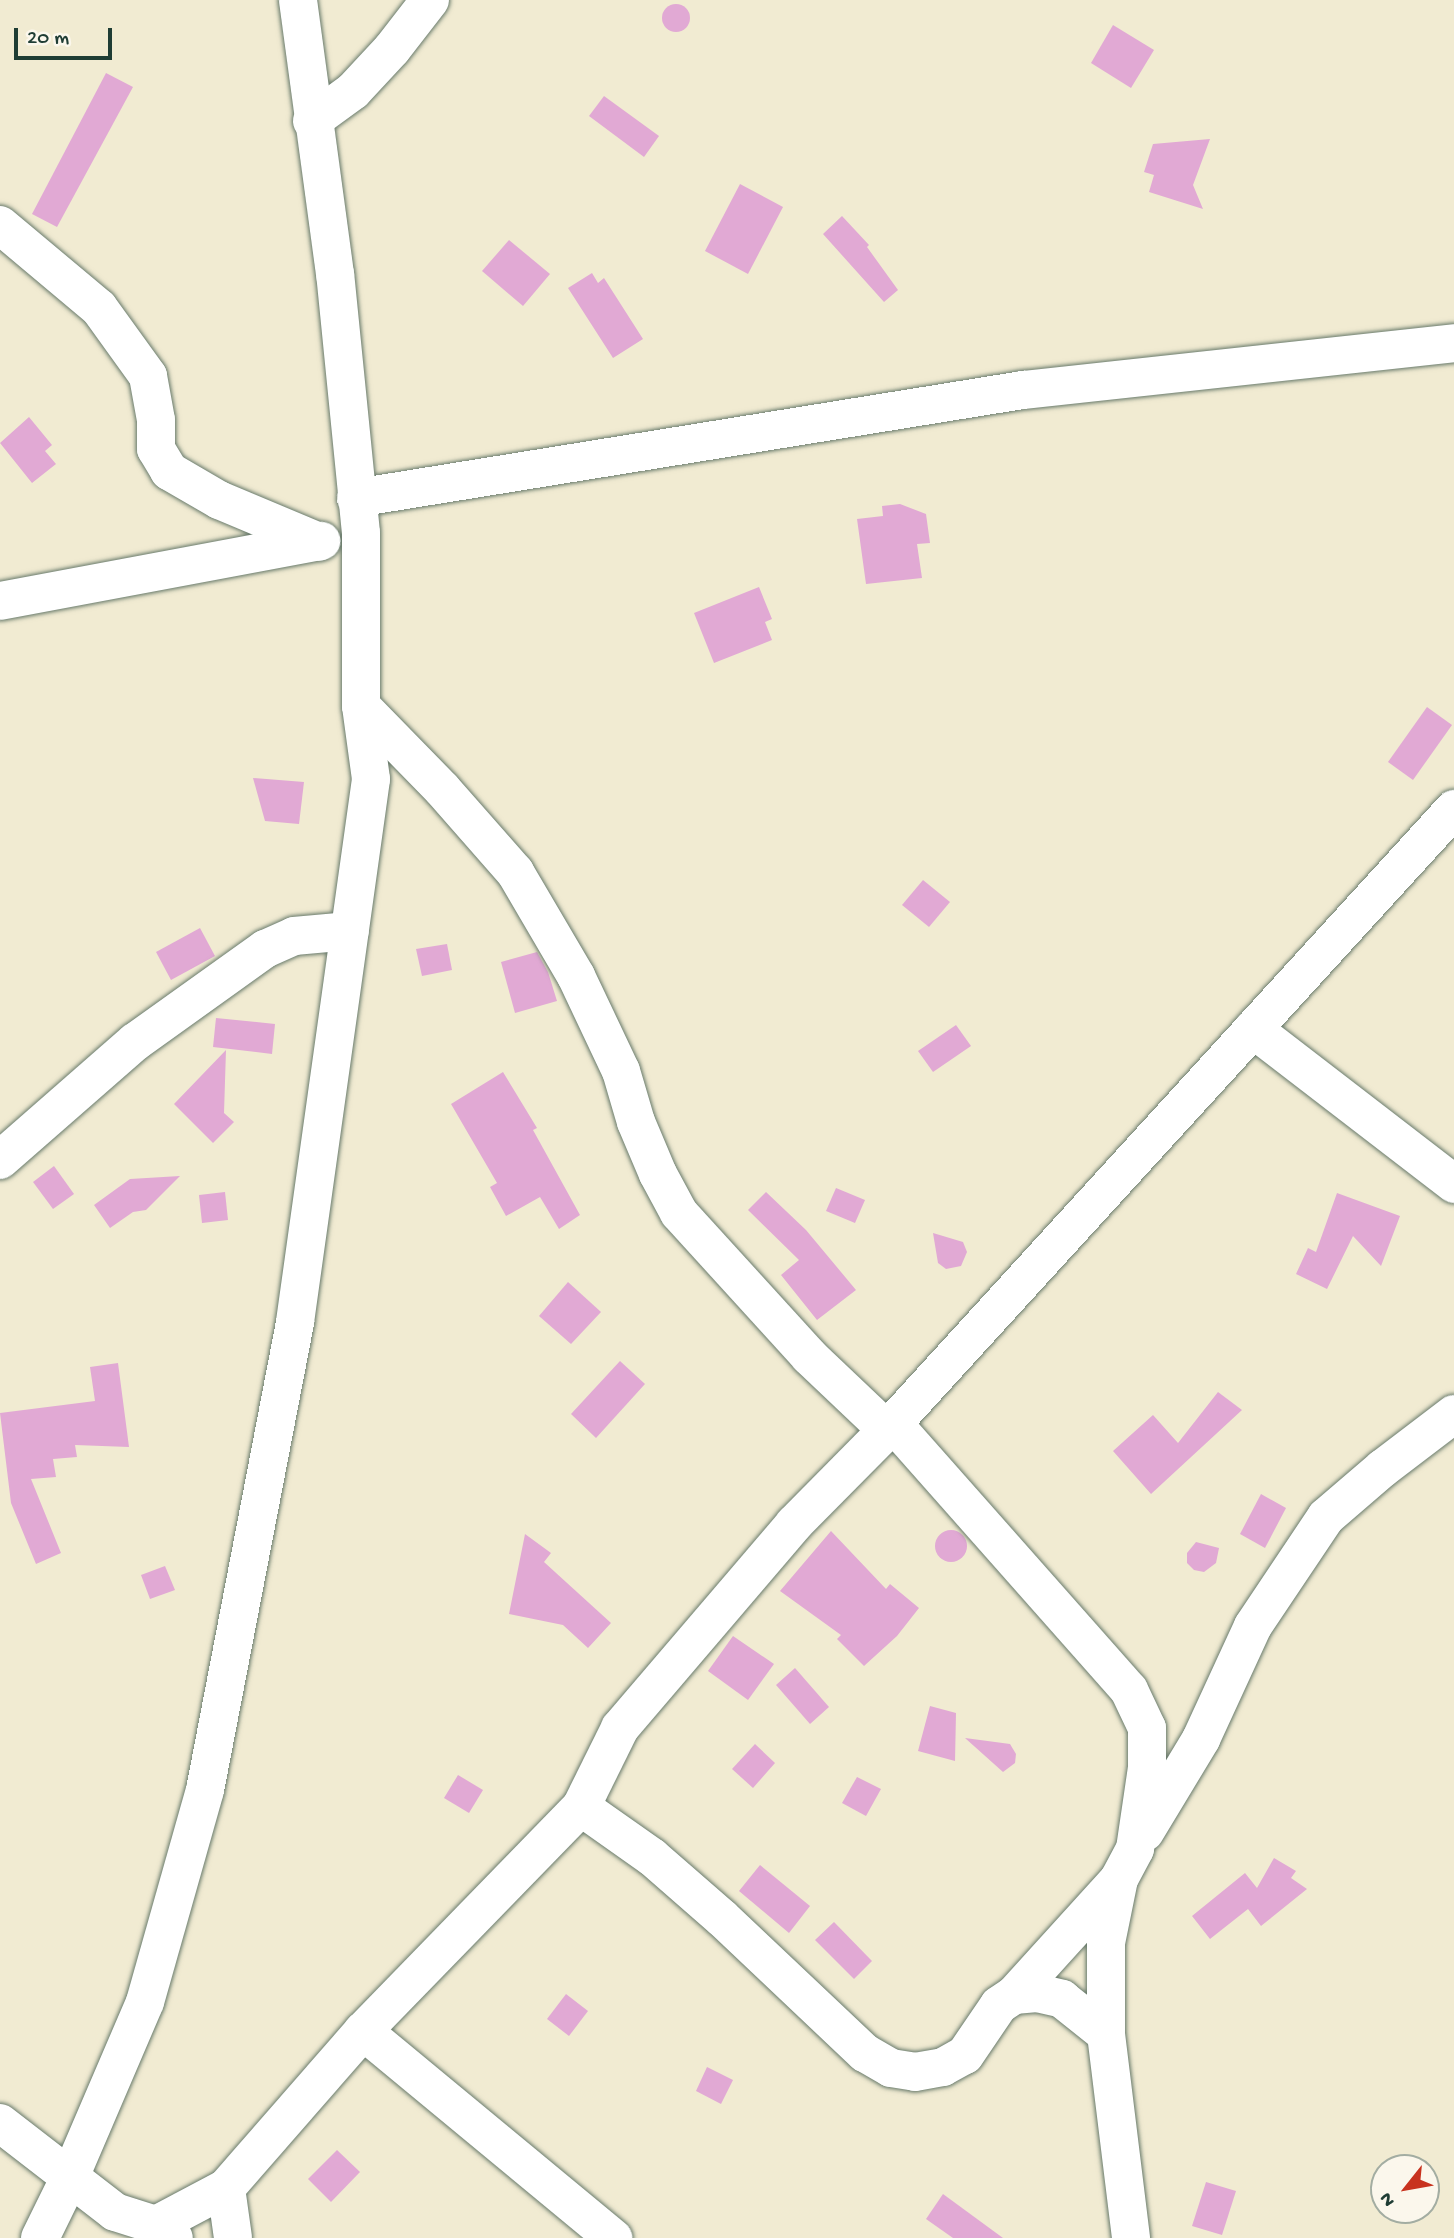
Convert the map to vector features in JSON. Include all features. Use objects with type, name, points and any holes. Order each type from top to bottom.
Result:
[{"type":"street","points":[[40,2238],[70,2177],[145,2002],[205,1790],[295,1322],[371,779],[361,706],[358,516],[335,274],[312,121],[298,0]]},
{"type":"street","points":[[312,121],[353,91],[392,49],[430,0]]},
{"type":"street","points":[[0,225],[99,308],[148,376],[156,420],[156,449],[169,471],[219,500],[319,542]]},
{"type":"street","points":[[0,601],[319,542],[358,516],[1023,390],[1454,343]]},
{"type":"street","points":[[361,706],[442,789],[514,872],[576,976],[621,1070],[636,1122],[658,1174],[680,1213],[809,1356],[890,1427],[1129,1690],[1147,1728],[1147,1768],[1127,1864],[1106,1943],[1106,2034],[1131,2238]]},
{"type":"street","points":[[0,2123],[115,2212],[165,2232],[226,2188],[363,2031],[581,1807],[620,1728],[794,1524],[890,1427],[1454,809]]},
{"type":"street","points":[[0,1160],[135,1042],[265,949],[294,936],[350,931]]},
{"type":"street","points":[[1253,1028],[1454,1184]]},
{"type":"street","points":[[581,1807],[652,1857],[722,1918],[865,2053],[891,2068],[915,2072],[943,2067],[965,2055],[987,2019],[999,2005],[1014,1995],[1127,1864],[1201,1739],[1253,1626],[1326,1517],[1382,1468],[1454,1414]]},
{"type":"street","points":[[1014,1995],[1037,1993],[1062,1999],[1106,2034]]},
{"type":"street","points":[[363,2031],[613,2238]]},
{"type":"street","points":[[226,2188],[233,2238]]},
{"type":"building","points":[[676,4],[686,8],[690,18],[686,28],[676,32],[666,28],[662,18],[666,8]]},
{"type":"building","points":[[1113,25],[1154,50],[1131,88],[1091,63]]},
{"type":"building","points":[[106,73],[133,87],[57,227],[32,214]]},
{"type":"building","points":[[604,96],[659,136],[644,157],[589,116]]},
{"type":"building","points":[[1210,139],[1193,185],[1203,209],[1149,192],[1154,175],[1144,172],[1153,144]]},
{"type":"building","points":[[740,184],[783,207],[748,274],[705,251]]},
{"type":"building","points":[[842,216],[869,245],[867,247],[898,290],[884,302],[823,234]]},
{"type":"building","points":[[509,240],[550,274],[523,306],[482,271]]},
{"type":"building","points":[[592,273],[598,283],[604,278],[643,339],[613,358],[568,288]]},
{"type":"building","points":[[29,417],[52,445],[45,451],[56,464],[32,483],[0,443]]},
{"type":"building","points":[[900,504],[926,514],[930,543],[917,544],[922,578],[866,584],[857,519],[883,516],[882,506]]},
{"type":"building","points":[[759,587],[772,619],[765,622],[772,640],[714,663],[694,613]]},
{"type":"building","points":[[1427,707],[1452,725],[1413,780],[1388,762]]},
{"type":"building","points":[[253,778],[304,782],[299,824],[265,821]]},
{"type":"building","points":[[923,880],[950,902],[929,927],[902,905]]},
{"type":"building","points":[[200,928],[215,956],[171,980],[156,952]]},
{"type":"building","points":[[447,944],[452,970],[422,976],[416,949]]},
{"type":"building","points":[[537,952],[548,972],[557,1001],[515,1013],[501,962]]},
{"type":"building","points":[[216,1018],[275,1024],[272,1054],[213,1047]]},
{"type":"building","points":[[956,1025],[971,1046],[933,1072],[918,1051]]},
{"type":"building","points":[[226,1050],[224,1113],[234,1122],[213,1143],[174,1104]]},
{"type":"building","points":[[503,1072],[537,1128],[533,1130],[580,1215],[559,1229],[540,1197],[506,1216],[490,1187],[497,1183],[451,1104]]},
{"type":"building","points":[[54,1166],[74,1194],[53,1209],[33,1182]]},
{"type":"building","points":[[180,1176],[146,1210],[133,1212],[110,1228],[94,1205],[130,1179]]},
{"type":"building","points":[[836,1188],[865,1200],[855,1223],[826,1211]]},
{"type":"building","points":[[225,1192],[228,1220],[202,1223],[199,1195]]},
{"type":"building","points":[[766,1192],[806,1230],[856,1290],[817,1320],[781,1275],[799,1260],[748,1210]]},
{"type":"building","points":[[1337,1193],[1400,1216],[1381,1266],[1353,1236],[1327,1289],[1296,1274],[1308,1248],[1316,1252]]},
{"type":"building","points":[[933,1233],[963,1242],[967,1252],[961,1266],[946,1269],[938,1263]]},
{"type":"building","points":[[568,1282],[601,1312],[571,1344],[539,1316]]},
{"type":"building","points":[[620,1361],[645,1384],[596,1438],[571,1414]]},
{"type":"building","points":[[118,1363],[129,1447],[75,1445],[77,1457],[53,1459],[56,1477],[31,1479],[61,1553],[36,1564],[11,1503],[0,1413],[95,1401],[90,1367]]},
{"type":"building","points":[[1218,1392],[1242,1410],[1151,1494],[1113,1451],[1153,1415],[1178,1443]]},
{"type":"building","points":[[1261,1494],[1286,1508],[1265,1548],[1240,1534]]},
{"type":"building","points":[[951,1530],[962,1535],[967,1546],[962,1557],[951,1562],[940,1557],[935,1546],[940,1535]]},
{"type":"building","points":[[831,1531],[886,1589],[890,1584],[919,1608],[897,1636],[864,1666],[837,1639],[841,1635],[780,1591]]},
{"type":"building","points":[[525,1534],[551,1553],[544,1562],[611,1623],[588,1648],[563,1625],[509,1614]]},
{"type":"building","points":[[1196,1542],[1219,1548],[1216,1563],[1204,1572],[1194,1570],[1187,1563],[1187,1553]]},
{"type":"building","points":[[165,1566],[175,1590],[150,1599],[141,1575]]},
{"type":"building","points":[[733,1636],[774,1664],[748,1700],[708,1671]]},
{"type":"building","points":[[795,1668],[829,1707],[810,1724],[776,1685]]},
{"type":"building","points":[[930,1706],[956,1713],[955,1761],[918,1751]]},
{"type":"building","points":[[965,1738],[1010,1744],[1016,1754],[1015,1763],[1003,1772]]},
{"type":"building","points":[[755,1744],[775,1763],[753,1788],[732,1769]]},
{"type":"building","points":[[458,1775],[483,1790],[469,1813],[444,1798]]},
{"type":"building","points":[[857,1777],[881,1789],[866,1816],[842,1803]]},
{"type":"building","points":[[1274,1858],[1296,1871],[1291,1878],[1307,1889],[1261,1926],[1248,1909],[1210,1939],[1192,1916],[1245,1873],[1257,1888]]},
{"type":"building","points":[[760,1865],[810,1906],[789,1933],[739,1891]]},
{"type":"building","points":[[834,1922],[872,1961],[854,1979],[815,1940]]},
{"type":"building","points":[[566,1994],[588,2011],[569,2036],[547,2019]]},
{"type":"building","points":[[707,2067],[733,2080],[721,2104],[696,2091]]},
{"type":"building","points":[[337,2150],[360,2172],[331,2202],[308,2179]]},
{"type":"building","points":[[1206,2182],[1236,2191],[1222,2235],[1192,2226]]},
{"type":"building","points":[[943,2194],[1003,2238],[953,2238],[926,2219]]}]
